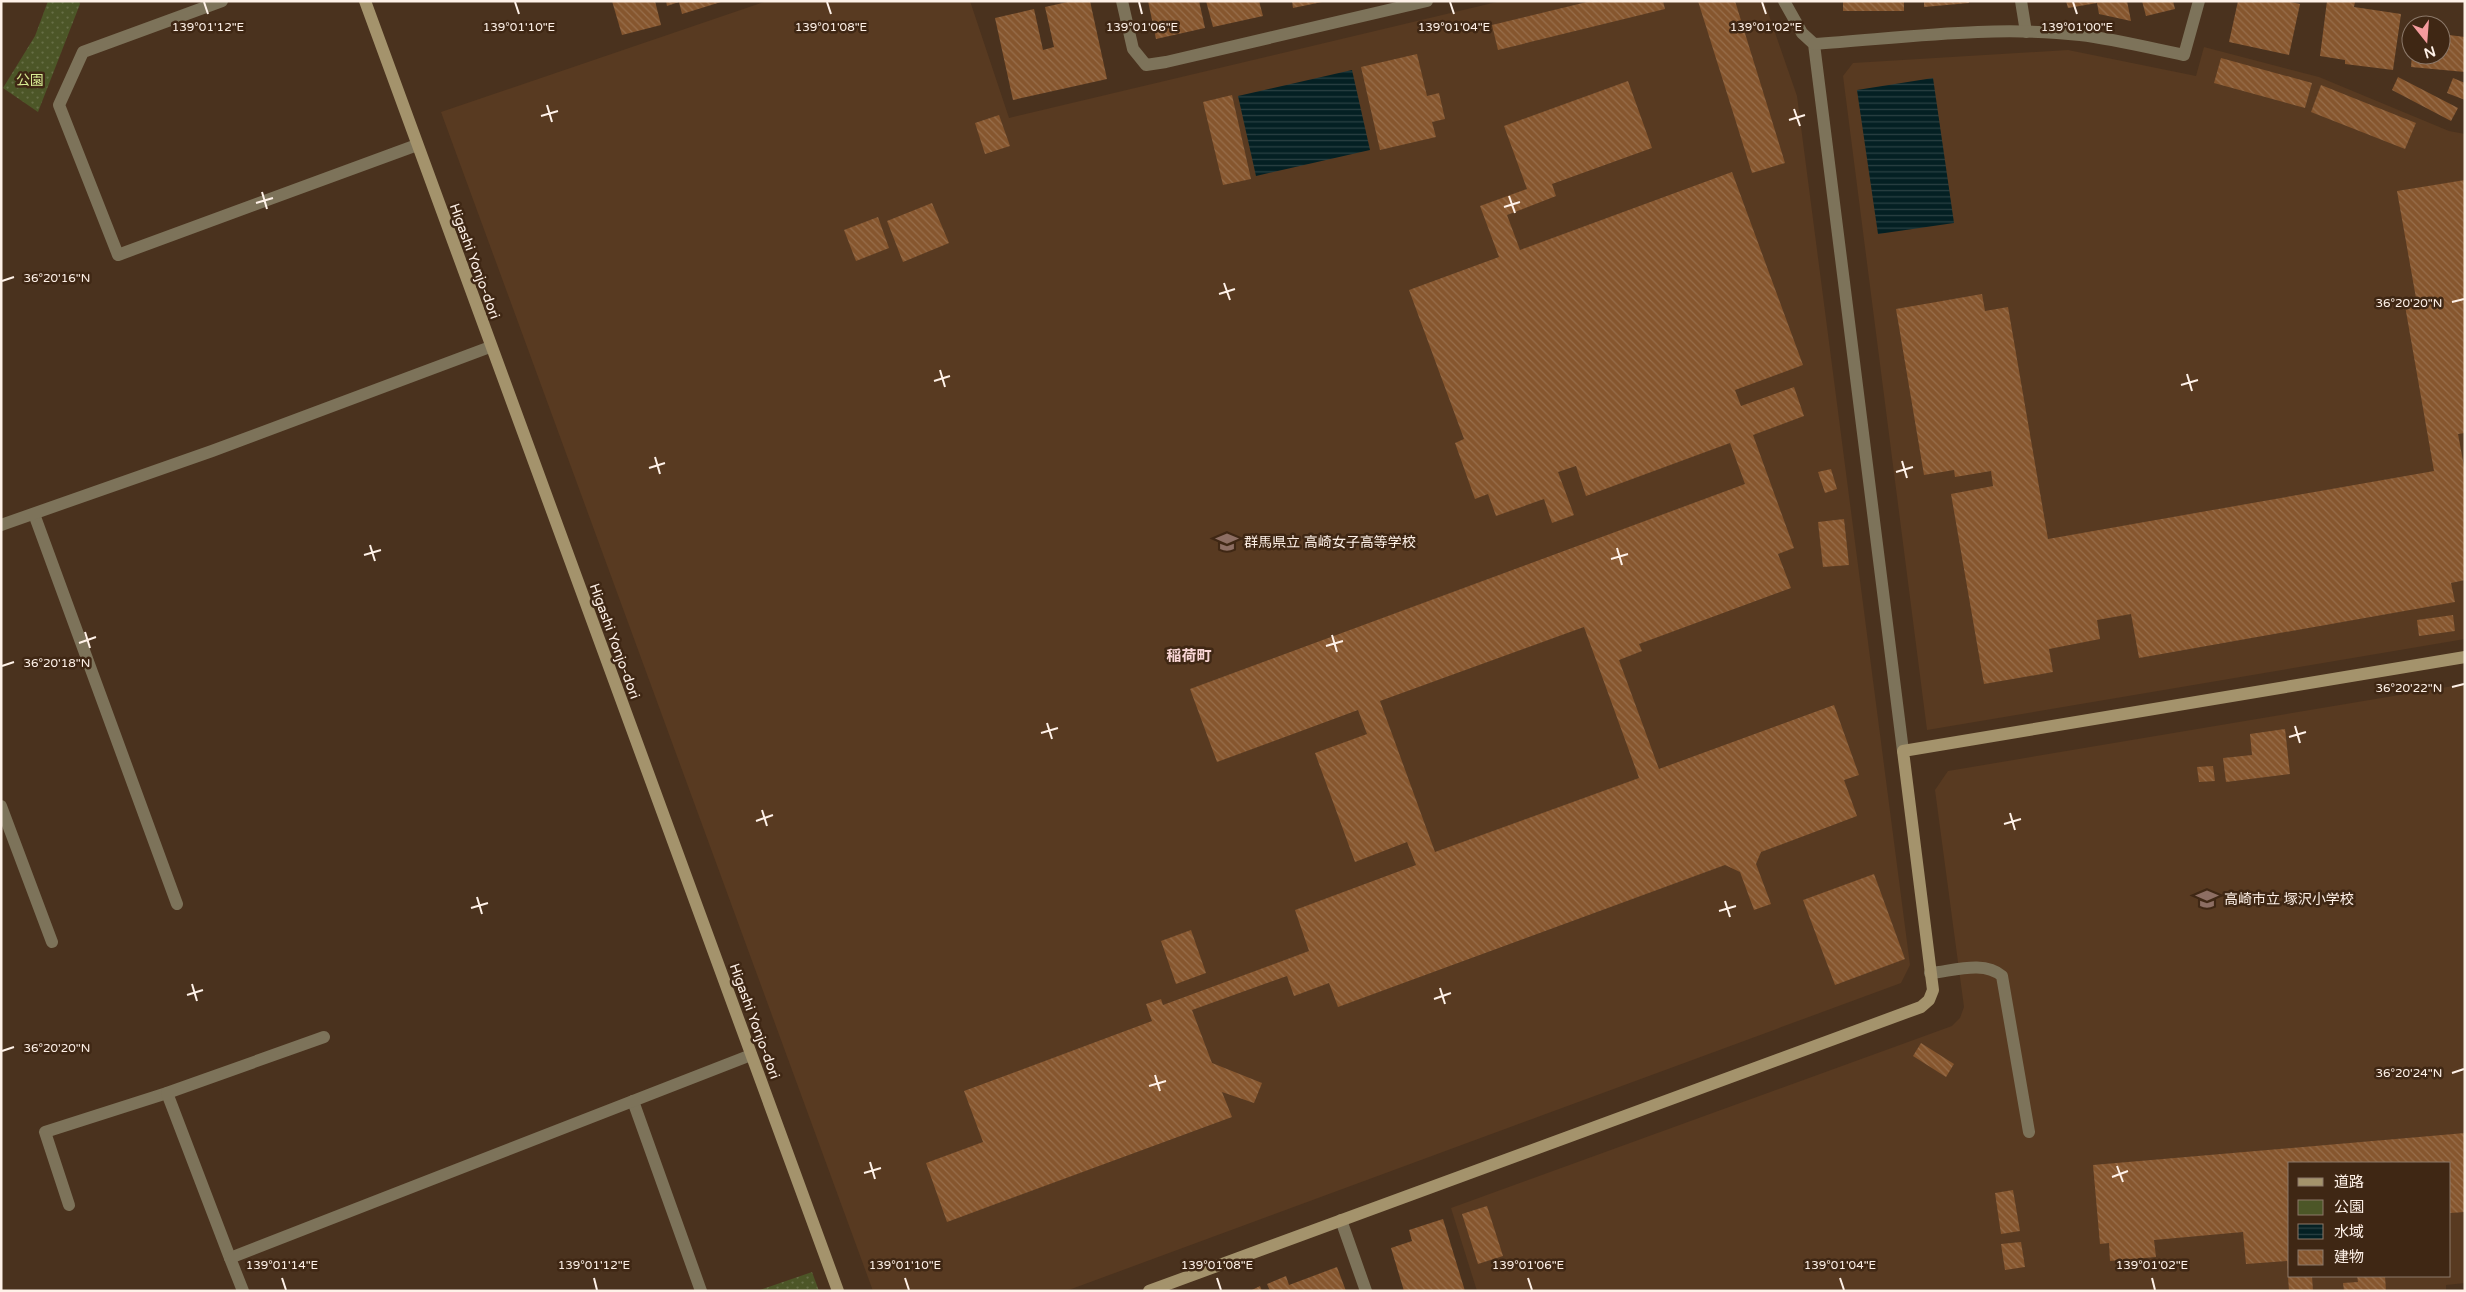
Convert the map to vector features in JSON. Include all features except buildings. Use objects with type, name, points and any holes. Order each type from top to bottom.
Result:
[{"type":"street","points":[[222,1],[83,52],[59,105],[118,255],[417,145]]},
{"type":"street","name":"Higashi Yonjo-dori","points":[[365,1],[490,347],[838,1291]]},
{"type":"street","points":[[1122,1],[1133,49],[1146,65],[1166,62],[1427,1]]},
{"type":"street","points":[[1149,1291],[1172,1287],[1341,1220],[1922,1007],[1929,1000],[1933,990],[1814,44],[1802,33],[1784,1]]},
{"type":"street","points":[[2021,1],[2026,32]]},
{"type":"street","points":[[1814,44],[1986,32],[2026,32],[2080,35],[2184,55],[2199,1]]},
{"type":"street","points":[[1,525],[212,451],[490,347]]},
{"type":"street","points":[[34,514],[176,904]]},
{"type":"street","points":[[1903,751],[2465,657]]},
{"type":"street","points":[[1,806],[52,942]]},
{"type":"street","points":[[1930,973],[1986,967],[1996,970],[2002,976],[2029,1132]]},
{"type":"street","points":[[70,1205],[45,1132],[167,1093],[324,1038]]},
{"type":"street","points":[[230,1258],[751,1055]]},
{"type":"street","points":[[167,1093],[243,1291]]},
{"type":"street","points":[[633,1101],[701,1291]]},
{"type":"street","points":[[1341,1220],[1366,1291]]},
{"type":"shaded area","name":"群馬県立 高崎女子高等学校","points":[[767,1],[970,1],[1009,118],[1501,1],[1764,1],[1797,96],[1910,965],[1901,983],[1066,1291],[873,1291],[441,112]]},
{"type":"shaded area","points":[[2204,47],[2319,77],[2449,131],[2465,134],[2465,639],[1927,730],[1843,76],[1853,63],[2068,50],[2196,76]]},
{"type":"shaded area","name":"高崎市立 塚沢小学校","points":[[2465,684],[2465,1283],[2446,1285],[2446,1291],[1477,1291],[1451,1208],[1952,1026],[1960,1018],[1964,1007],[1935,790],[1948,771]]},
{"type":"green space","name":"公園","points":[[48,1],[79,1],[80,4],[38,112],[3,88],[35,36]]},
{"type":"green space","points":[[812,1272],[819,1291],[757,1291]]},
{"type":"water","points":[[1352,70],[1370,150],[1256,176],[1238,96]]},
{"type":"water","points":[[1933,78],[1954,223],[1878,234],[1857,90]]},
{"type":"place","name":"群馬県立 高崎女子高等学校","points":[[1227,542]]},
{"type":"place","name":"高崎市立 塚沢小学校","points":[[2207,899]]},
{"type":"district","name":"稲荷町","points":[[1189,656]]}]
